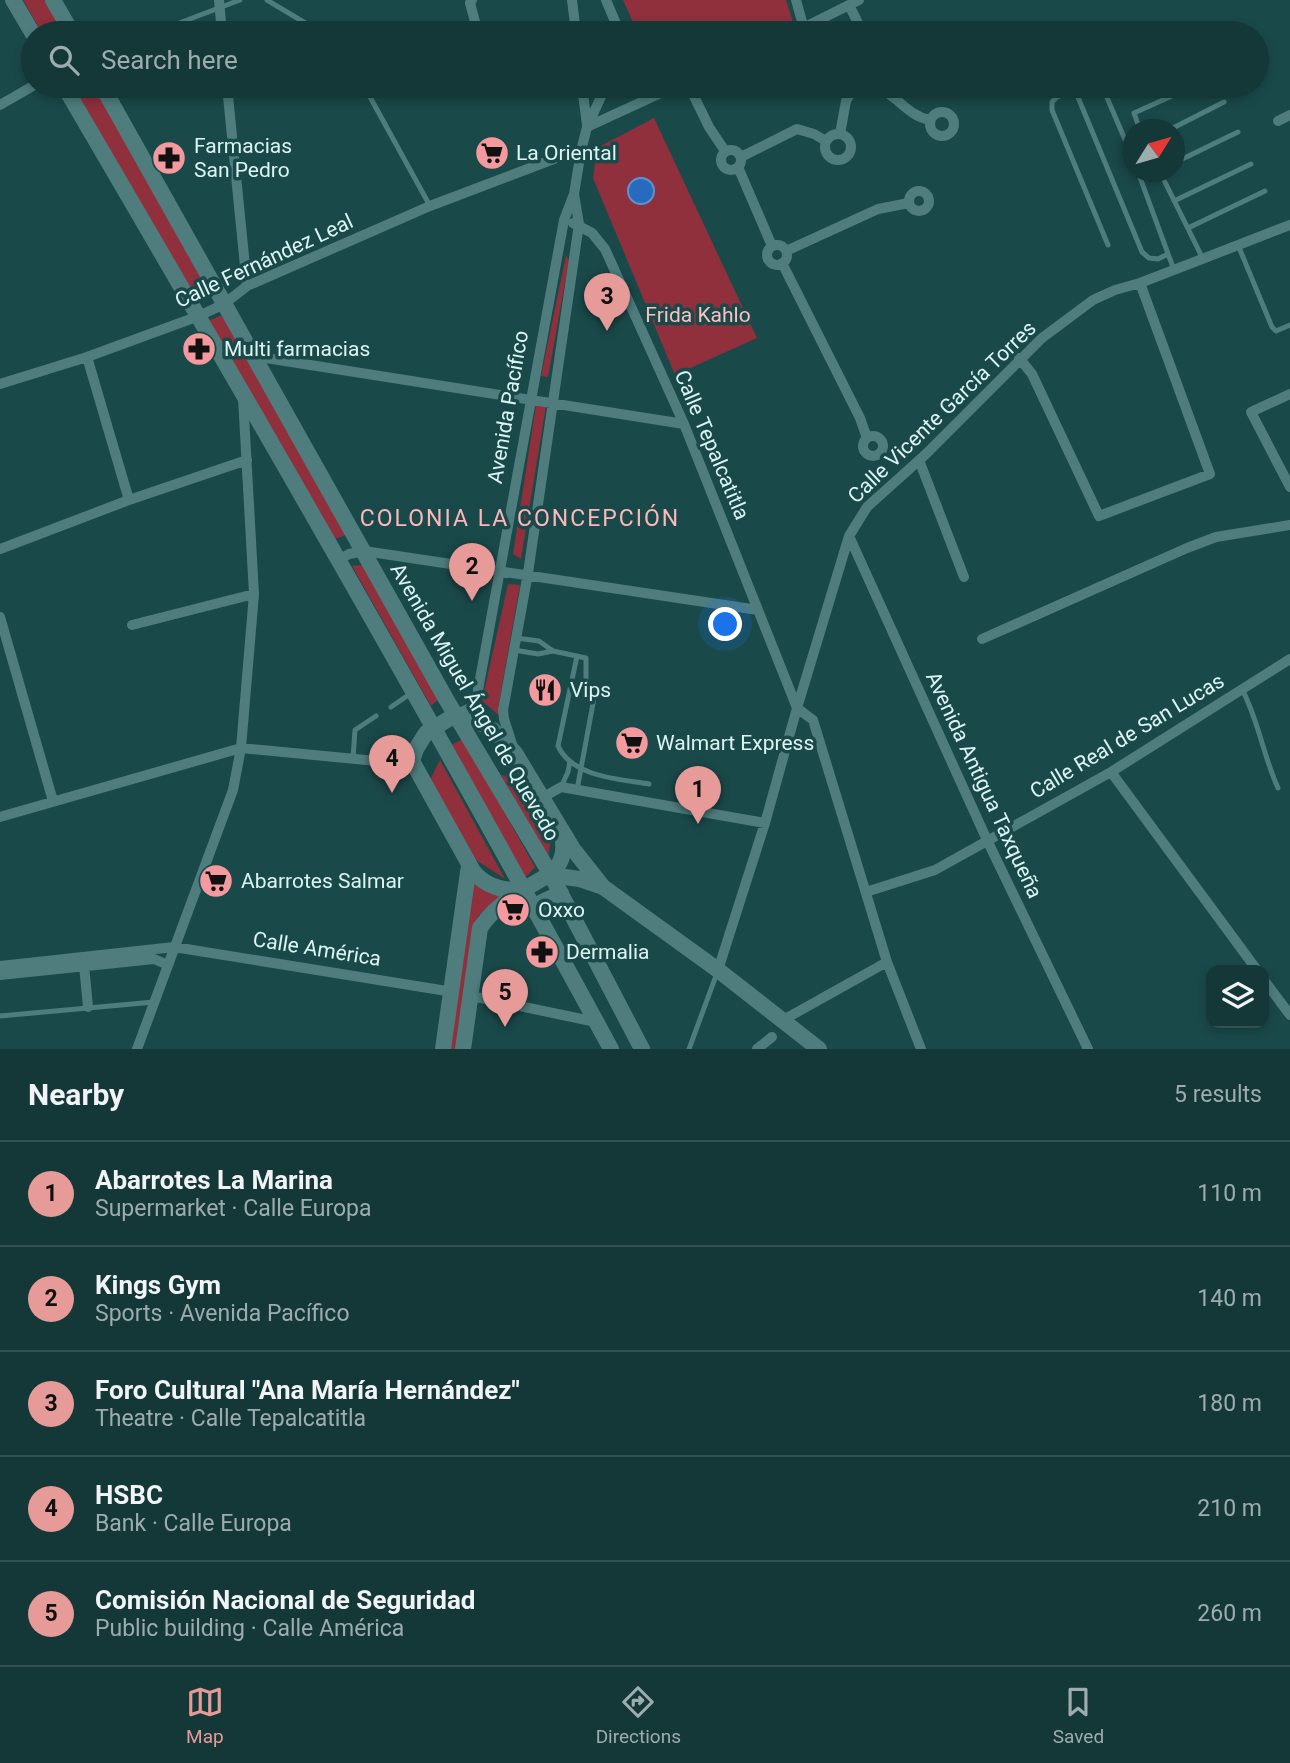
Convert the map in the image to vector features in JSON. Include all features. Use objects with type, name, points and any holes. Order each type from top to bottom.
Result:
[{"type":"main road","points":[[13,0],[25,21]]},
{"type":"main road","points":[[53,0],[65,21]]},
{"type":"main road","points":[[71,98],[199,316],[433,727],[611,1049]]},
{"type":"main road","name":"Avenida Miguel Ángel de Quevedo","points":[[109,98],[456,715],[551,875],[642,1049]]},
{"type":"main road","points":[[456,715],[466,716],[502,737],[515,753],[573,849],[603,887],[718,970],[819,1049]]},
{"type":"main road","name":"Avenida Pacífico","points":[[433,727],[456,715]]},
{"type":"main road","points":[[433,727],[420,740],[412,761],[477,876],[490,885],[522,890]]},
{"type":"main road","points":[[463,1049],[480,928],[488,916],[522,890],[551,875],[561,859],[564,846],[562,831]]},
{"type":"main road","points":[[443,1049],[469,865]]},
{"type":"main road","points":[[551,875],[579,879],[603,887]]},
{"type":"main road","points":[[532,907],[561,893]]},
{"type":"street","points":[[472,0],[470,3],[475,21]]},
{"type":"street","points":[[572,0],[575,21]]},
{"type":"street","points":[[606,0],[616,21]]},
{"type":"street","points":[[796,0],[798,21]]},
{"type":"street","points":[[819,21],[854,3],[859,21]]},
{"type":"street","points":[[0,105],[21,93]]},
{"type":"street","points":[[228,98],[247,286]]},
{"type":"street","points":[[583,98],[587,128],[650,98]]},
{"type":"street","name":"Avenida Pacífico","points":[[456,715],[470,708],[476,701],[564,220],[574,194],[587,128],[601,98]]},
{"type":"street","points":[[695,98],[725,151]]},
{"type":"street","points":[[840,134],[848,98]]},
{"type":"street","points":[[895,98],[916,118],[930,120]]},
{"type":"street","points":[[1278,121],[1290,115]]},
{"type":"street","points":[[725,151],[720,160],[723,166],[732,170],[739,162],[797,129],[826,141]]},
{"type":"street","points":[[840,134],[848,139],[851,147],[848,155],[841,160],[828,157],[824,149],[826,141],[832,135],[840,134]]},
{"type":"street","points":[[725,151],[734,150],[772,246]]},
{"type":"street","name":"Calle Fernández Leal","points":[[0,384],[87,357],[199,316],[224,304],[247,286],[430,206],[581,151]]},
{"type":"street","name":"Avenida Pacífico","points":[[515,753],[503,710],[528,573],[579,224],[574,194]]},
{"type":"street","points":[[786,251],[878,209],[909,203]]},
{"type":"street","name":"Calle Tepalcatitla","points":[[564,220],[579,224],[592,233],[605,249],[684,424],[797,708],[813,720],[887,961],[921,1049]]},
{"type":"street","name":"Calle Vicente García Torres","points":[[718,970],[765,823],[849,536],[867,507],[919,460],[1019,358],[1093,300],[1290,225]]},
{"type":"street","points":[[772,246],[782,246],[786,251],[786,258],[782,263],[773,264],[768,259],[767,253],[772,246]]},
{"type":"street","points":[[782,263],[860,418],[867,438]]},
{"type":"street","points":[[1019,358],[1032,374],[1099,516],[1210,474],[1140,283]]},
{"type":"street","points":[[253,356],[553,401],[684,424]]},
{"type":"street","points":[[87,357],[129,499]]},
{"type":"street","points":[[1290,394],[1251,412],[1286,469],[1290,487]]},
{"type":"street","points":[[137,1049],[233,790],[241,748],[254,594],[243,396]]},
{"type":"street","points":[[0,549],[129,499],[247,460]]},
{"type":"street","points":[[919,460],[964,577]]},
{"type":"street","points":[[982,639],[1216,537],[1290,525]]},
{"type":"street","name":"Avenida Antigua Taxqueña","points":[[849,536],[987,840],[1088,1049]]},
{"type":"street","points":[[337,561],[349,554],[364,551],[502,569],[758,610]]},
{"type":"street","points":[[132,625],[254,594]]},
{"type":"street","points":[[0,617],[52,801]]},
{"type":"street","name":"Calle Real de San Lucas","points":[[866,892],[935,870],[1111,772],[1290,659]]},
{"type":"street","points":[[0,817],[241,748],[387,762],[412,761]]},
{"type":"street","points":[[1111,772],[1253,965]]},
{"type":"street","points":[[542,798],[561,787],[765,823]]},
{"type":"street","name":"Calle América","points":[[0,966],[174,947],[453,992]]},
{"type":"street","points":[[0,975],[154,959],[168,965]]},
{"type":"street","points":[[783,1020],[887,961]]},
{"type":"street","points":[[84,965],[88,1007]]},
{"type":"street","points":[[1269,987],[1290,1016]]},
{"type":"street","points":[[471,996],[596,1022]]},
{"type":"street","points":[[757,1049],[772,1037]]},
{"type":"lane","points":[[182,21],[240,0]]},
{"type":"lane","points":[[267,0],[302,21]]},
{"type":"lane","points":[[371,98],[430,206]]},
{"type":"lane","points":[[1056,98],[1052,102],[1052,110],[1108,246]]},
{"type":"lane","points":[[1078,98],[1142,252],[1149,258],[1158,259],[1168,254]]},
{"type":"lane","points":[[1107,98],[1122,133]]},
{"type":"lane","points":[[1136,119],[1134,113],[1167,98]]},
{"type":"lane","points":[[1185,122],[1224,102]]},
{"type":"lane","points":[[1185,158],[1238,132]]},
{"type":"lane","points":[[1174,201],[1251,164]]},
{"type":"lane","points":[[1142,182],[1174,270]]},
{"type":"lane","points":[[1165,182],[1203,259]]},
{"type":"lane","points":[[1188,228],[1265,191]]},
{"type":"lane","points":[[1238,245],[1269,322],[1276,331],[1290,325]]},
{"type":"lane","points":[[515,644],[538,641],[554,651],[586,658],[586,679],[594,698],[577,790]]},
{"type":"lane","points":[[515,644],[538,654],[554,651]]},
{"type":"lane","points":[[577,656],[558,746],[563,758],[595,774],[649,784]]},
{"type":"lane","points":[[1242,689],[1259,727],[1268,766],[1278,788]]},
{"type":"lane","points":[[391,706],[412,692]]},
{"type":"lane","points":[[352,759],[355,730],[376,716]]},
{"type":"lane","points":[[561,787],[570,761]]},
{"type":"lane","name":"Calle Vicente García Torres","points":[[689,1049],[718,970]]},
{"type":"lane","points":[[0,1016],[155,1002]]},
{"type":"green space","points":[[23,0],[45,0],[58,21],[35,21]]},
{"type":"green space","points":[[623,0],[786,0],[793,21],[633,21]]},
{"type":"green space","points":[[80,98],[102,98],[205,283],[191,290]]},
{"type":"green space","name":"Frida Kahlo","points":[[654,118],[757,338],[675,375],[593,178],[597,148]]},
{"type":"green space","points":[[566,255],[569,261],[548,377],[541,376]]},
{"type":"green space","points":[[222,315],[346,535],[332,540],[208,321]]},
{"type":"green space","points":[[536,405],[546,406],[521,559],[513,554]]},
{"type":"green space","points":[[362,565],[440,698],[431,706],[352,566]]},
{"type":"green space","points":[[508,584],[520,585],[498,708],[500,716],[482,701]]},
{"type":"green space","points":[[463,739],[535,867],[525,878],[451,745]]},
{"type":"green space","points":[[440,760],[505,879],[470,856],[429,782]]},
{"type":"green space","points":[[501,775],[519,778],[552,833],[548,858]]},
{"type":"green space","points":[[473,880],[503,895],[478,916],[456,1049],[448,1049]]},
{"type":"water","points":[[641,178],[651,181],[654,191],[651,201],[641,204],[631,201],[628,191],[631,181]]},
{"type":"place","name":"La Oriental","points":[[492,153]]},
{"type":"place","name":"Farmacias San Pedro","points":[[169,158]]},
{"type":"place","name":"Foro Cultural \"Ana María Hernández\"","points":[[607,331]]},
{"type":"place","name":"Multi farmacias","points":[[199,349]]},
{"type":"place","name":"Kings Gym","points":[[472,601]]},
{"type":"place","name":"Vips","points":[[545,690]]},
{"type":"place","name":"Walmart Express","points":[[632,743]]},
{"type":"place","name":"HSBC","points":[[392,793]]},
{"type":"place","name":"Abarrotes La Marina","points":[[698,824]]},
{"type":"place","name":"Abarrotes Salmar","points":[[216,881]]},
{"type":"place","name":"Oxxo","points":[[513,910]]},
{"type":"place","name":"Dermalia","points":[[542,952]]},
{"type":"place","name":"Comisión Nacional de Seguridad","points":[[505,1027]]},
{"type":"district","name":"COLONIA LA CONCEPCIÓN","points":[[520,518]]}]
